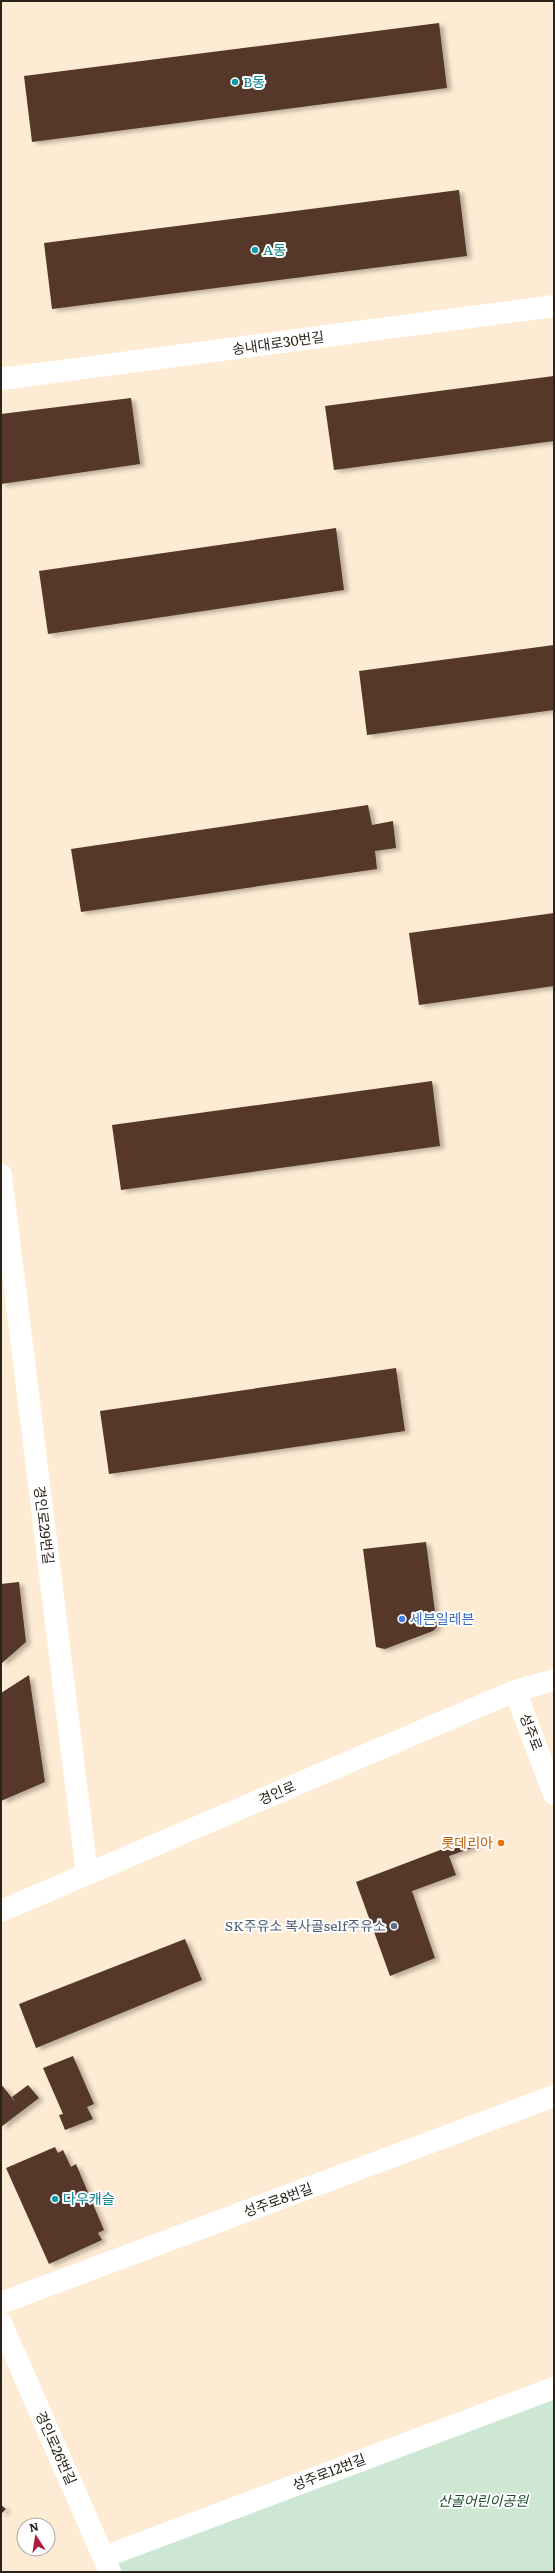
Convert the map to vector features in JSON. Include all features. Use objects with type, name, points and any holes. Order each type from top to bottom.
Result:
[{"type":"street","name":"송내대로30번길","points":[[1,379],[554,306]]},
{"type":"street","name":"경인로29번길","points":[[1,1175],[87,1874]]},
{"type":"street","name":"경인로","points":[[1,1911],[515,1691],[554,1680]]},
{"type":"street","name":"성주로","points":[[515,1691],[554,1794]]},
{"type":"street","name":"성주로8번길","points":[[1,2303],[554,2096]]},
{"type":"street","name":"경인로26번길","points":[[1,2323],[107,2564]]},
{"type":"street","name":"성주로12번길","points":[[107,2564],[554,2388]]},
{"type":"green space","name":"산골어린이공원","points":[[554,2398],[554,2572],[121,2572],[117,2563]]},
{"type":"building","name":"B동","points":[[439,23],[447,88],[32,142],[24,76]]},
{"type":"building","name":"A동","points":[[459,190],[467,256],[52,309],[44,243]]},
{"type":"building","points":[[554,376],[554,441],[334,470],[325,406]]},
{"type":"building","points":[[131,398],[140,464],[1,484],[1,414]]},
{"type":"building","points":[[336,528],[344,590],[48,634],[39,571]]},
{"type":"building","points":[[554,645],[554,710],[367,735],[359,671]]},
{"type":"building","points":[[368,805],[372,825],[393,821],[396,848],[375,851],[377,869],[81,912],[71,849]]},
{"type":"building","points":[[554,913],[554,986],[419,1005],[409,933]]},
{"type":"building","points":[[432,1081],[440,1146],[121,1190],[112,1125]]},
{"type":"building","points":[[396,1368],[405,1431],[109,1474],[100,1411]]},
{"type":"building","points":[[426,1542],[437,1627],[433,1631],[385,1649],[376,1647],[363,1549]]},
{"type":"building","points":[[19,1582],[26,1642],[1,1664],[1,1584]]},
{"type":"building","points":[[29,1675],[45,1782],[1,1801],[1,1693]]},
{"type":"building","points":[[472,1838],[475,1847],[449,1856],[456,1875],[412,1891],[435,1958],[390,1976],[356,1882]]},
{"type":"building","points":[[185,1939],[202,1980],[36,2048],[19,2004]]},
{"type":"building","points":[[73,2056],[94,2104],[87,2107],[93,2119],[65,2130],[59,2115],[63,2114],[43,2068]]},
{"type":"building","points":[[1,2084],[16,2103],[12,2097],[28,2085],[39,2098],[1,2127]]},
{"type":"building","name":"다우캐슬","points":[[55,2147],[58,2153],[63,2150],[71,2167],[76,2164],[104,2230],[98,2233],[102,2240],[49,2264],[6,2168]]},
{"type":"building","points":[[1,2505],[6,2509],[1,2514]]},
{"type":"place","name":"B동","points":[[235,82]]},
{"type":"place","name":"A동","points":[[255,250]]},
{"type":"place","name":"세븐일레븐","points":[[402,1619]]},
{"type":"place","name":"롯데리아","points":[[501,1843]]},
{"type":"place","name":"SK주유소 복사골self주유소","points":[[394,1926]]},
{"type":"place","name":"다우캐슬","points":[[55,2199]]}]
